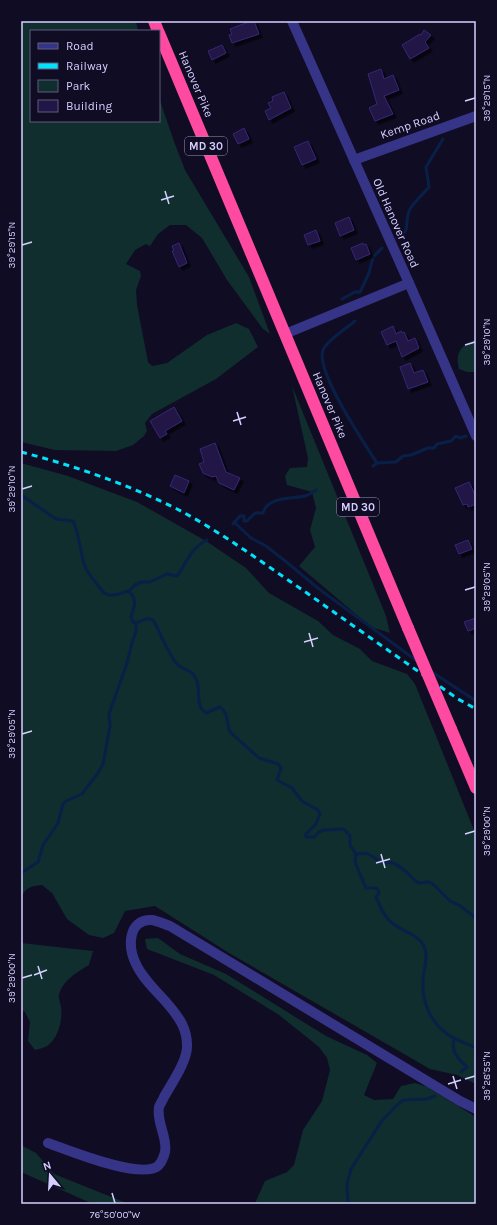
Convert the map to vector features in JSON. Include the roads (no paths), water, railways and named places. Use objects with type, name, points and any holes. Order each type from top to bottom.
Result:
[{"type":"highway","name":"Hanover Pike","points":[[160,34],[476,788]]},
{"type":"street","name":"Old Hanover Road","points":[[292,21],[476,436]]},
{"type":"street","name":"Kemp Road","points":[[354,160],[476,116]]},
{"type":"street","points":[[285,334],[409,283]]},
{"type":"street","points":[[48,1143],[114,1166],[142,1170],[159,1165],[165,1152],[159,1107],[186,1058],[187,1046],[182,1024],[143,975],[136,965],[132,954],[131,938],[133,930],[144,922],[151,920],[170,926],[460,1101],[476,1109]]},
{"type":"waterway","points":[[397,238],[405,232],[410,209],[429,187],[426,167],[443,139]]},
{"type":"waterway","points":[[342,299],[355,292],[360,292],[369,273],[373,257],[382,248]]},
{"type":"waterway","points":[[355,321],[325,346],[322,360],[326,374],[342,407],[377,463]]},
{"type":"waterway","points":[[373,466],[377,463],[396,462],[403,456],[411,455],[428,448],[434,448],[437,444],[451,441],[456,436],[460,438],[466,436]]},
{"type":"waterway","points":[[233,524],[240,516],[244,516],[244,521],[247,521],[255,513],[263,513],[266,508],[275,501],[305,496],[316,490]]},
{"type":"waterway","points":[[21,495],[56,519],[73,521],[85,568],[104,593],[113,595],[129,591]]},
{"type":"waterway","points":[[234,522],[251,538],[266,546],[319,589],[417,661]]},
{"type":"waterway","points":[[129,591],[135,585],[142,582],[150,582],[167,574],[177,576],[193,551],[207,540]]},
{"type":"waterway","points":[[129,591],[134,597],[134,607],[131,617],[133,622],[136,623]]},
{"type":"waterway","points":[[136,623],[147,619],[154,621],[168,651],[175,662],[180,667],[194,675],[198,686],[199,701],[202,709],[206,713],[220,707],[223,709],[230,732],[259,758],[278,764],[281,768],[277,780],[292,788],[302,801],[318,810],[320,814],[316,824],[306,834],[306,837],[314,837],[319,832],[324,830],[341,829],[345,830],[350,836],[350,845],[356,854],[355,862],[366,888],[376,888],[379,893],[376,897],[382,911],[389,921],[413,935],[424,946],[426,956],[423,981],[424,998],[426,1006],[434,1021],[439,1027],[456,1040],[476,1048]]},
{"type":"waterway","points":[[21,873],[38,862],[43,845],[58,823],[63,804],[66,801],[82,794],[103,764],[110,726],[109,714],[127,663],[136,631],[136,623]]},
{"type":"waterway","points":[[432,672],[476,701]]},
{"type":"waterway","points":[[356,854],[370,854],[382,862],[396,864],[418,883],[429,882],[434,885],[450,901],[459,905],[476,918]]},
{"type":"waterway","points":[[454,1038],[454,1051],[467,1067],[461,1072]]},
{"type":"waterway","points":[[348,1204],[347,1184],[351,1169],[381,1122],[403,1100],[427,1099],[435,1096]]},
{"type":"railway","points":[[21,452],[61,463],[120,484],[158,500],[193,518],[242,548],[458,699],[476,709]]}]
